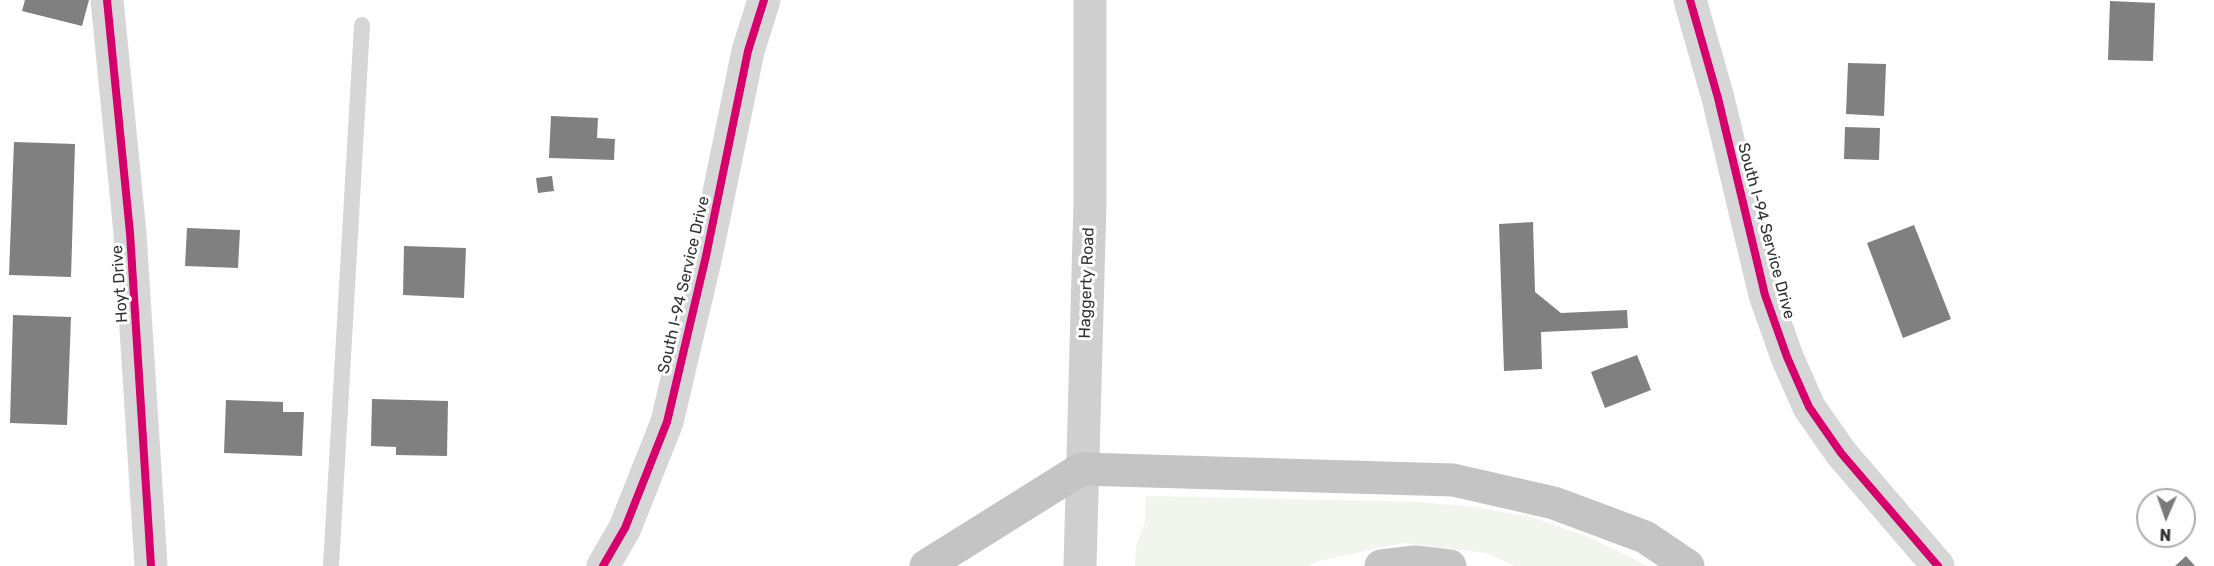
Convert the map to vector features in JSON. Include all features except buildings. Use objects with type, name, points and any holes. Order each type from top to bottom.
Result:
[{"type":"highway","points":[[926,566],[1081,470],[1453,480],[1554,503],[1645,537],[1688,566]]},
{"type":"highway","points":[[1381,566],[1415,562],[1450,566]]},
{"type":"main road","name":"Haggerty Road","points":[[1080,566],[1090,202],[1090,0]]},
{"type":"street","name":"Hoyt Drive","points":[[107,0],[130,232],[151,566]]},
{"type":"street","name":"South I-94 Service Drive","points":[[603,566],[625,528],[667,422],[706,256],[748,51],[764,0]]},
{"type":"street","name":"South I-94 Service Drive","points":[[1690,0],[1718,98],[1765,295],[1787,357],[1809,407],[1841,453],[1938,566]]},
{"type":"lane","points":[[331,566],[362,25]]},
{"type":"shaded area","points":[[1146,496],[1419,502],[1475,507],[1531,517],[1588,537],[1648,566],[1515,566],[1487,553],[1403,543],[1319,561],[1308,566],[1135,566],[1136,546],[1145,521]]},
{"type":"cycle path","points":[[107,0],[130,233],[151,566]]},
{"type":"cycle path","points":[[603,566],[625,528],[667,422],[706,256],[748,51],[764,0]]},
{"type":"cycle path","points":[[1690,0],[1718,98],[1765,295],[1787,357],[1809,407],[1841,453],[1938,566]]}]
